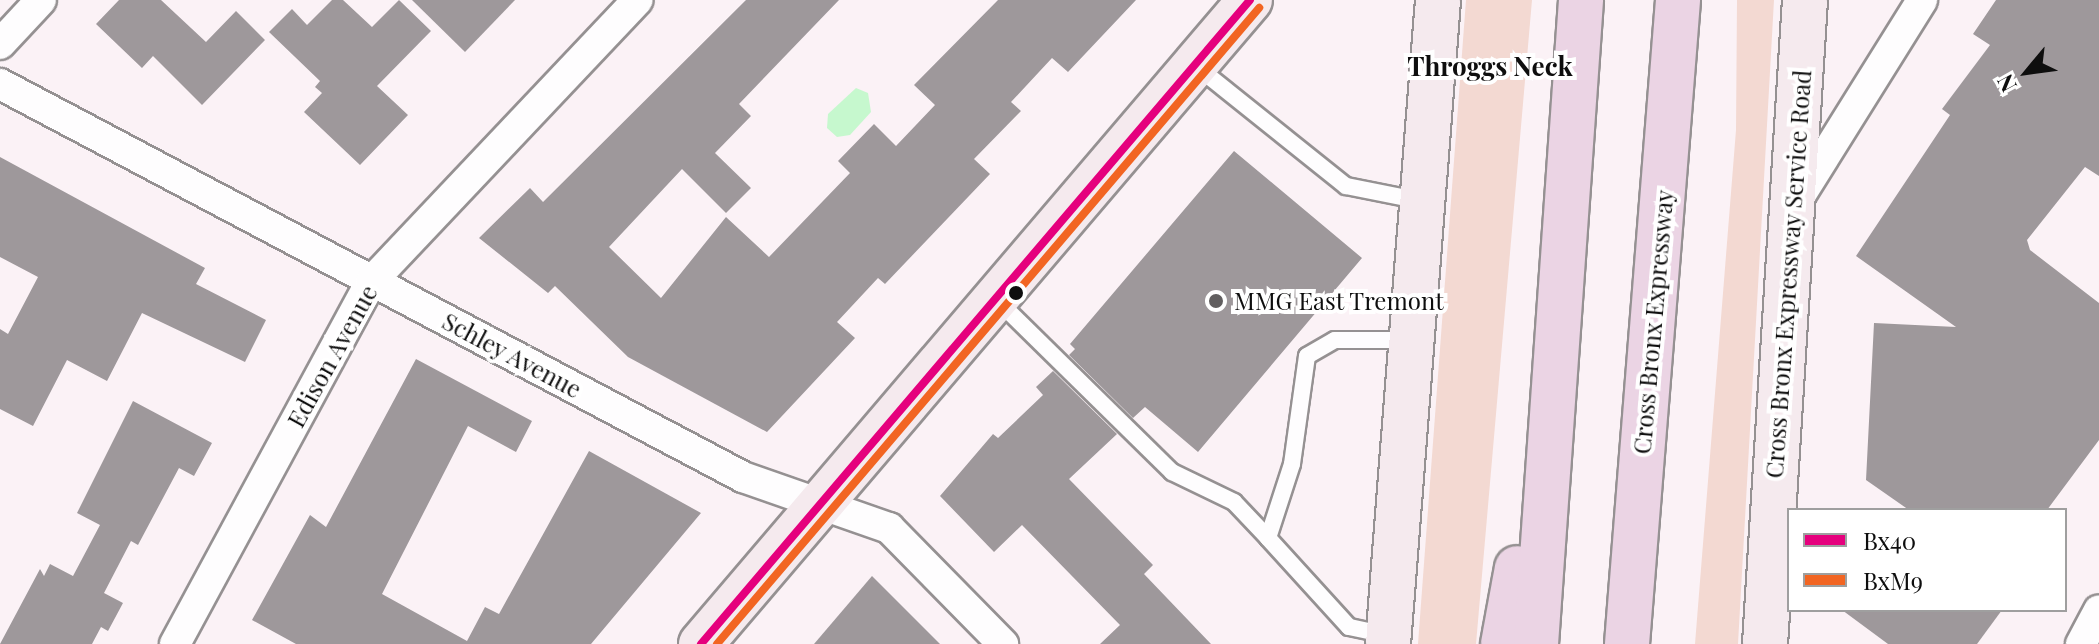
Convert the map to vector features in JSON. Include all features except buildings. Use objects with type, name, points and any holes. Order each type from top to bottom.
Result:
[{"type":"highway","points":[[1536,644],[1581,0]]},
{"type":"highway","name":"Cross Bronx Expressway","points":[[1627,644],[1678,0]]},
{"type":"highway","points":[[1503,644],[1561,309]]},
{"type":"main road","points":[[701,644],[1250,0]]},
{"type":"main road","points":[[1389,640],[1438,0]]},
{"type":"main road","name":"Cross Bronx Expressway Service Road","points":[[1765,644],[1805,0]]},
{"type":"street","points":[[0,44],[41,0]]},
{"type":"street","name":"Edison Avenue","points":[[175,644],[371,282],[638,0]]},
{"type":"street","points":[[1793,207],[1922,0]]},
{"type":"street","name":"Schley Avenue","points":[[0,84],[743,477],[824,500],[889,528],[1003,644]]},
{"type":"street","points":[[2081,644],[2099,610]]},
{"type":"lane","points":[[1195,65],[1346,186],[1423,201]]},
{"type":"lane","points":[[996,299],[1172,472],[1234,502],[1349,627],[1389,640]]},
{"type":"lane","points":[[1268,538],[1292,464],[1307,356],[1335,340],[1411,340]]},
{"type":"shaded area","points":[[1466,0],[1532,0],[1476,644],[1418,644]]},
{"type":"shaded area","points":[[1737,0],[1774,0],[1738,644],[1695,644],[1736,130]]},
{"type":"shaded area","points":[[856,88],[868,93],[871,112],[850,135],[837,137],[827,128],[828,114]]},
{"type":"transit line","name":"Bx40","points":[[701,644],[1250,0]]},
{"type":"transit line","name":"BxM9","points":[[717,644],[1259,8]]},
{"type":"place","name":"MMG East Tremont","points":[[1216,301]]},
{"type":"district","name":"Throggs Neck","points":[[1490,66]]}]
